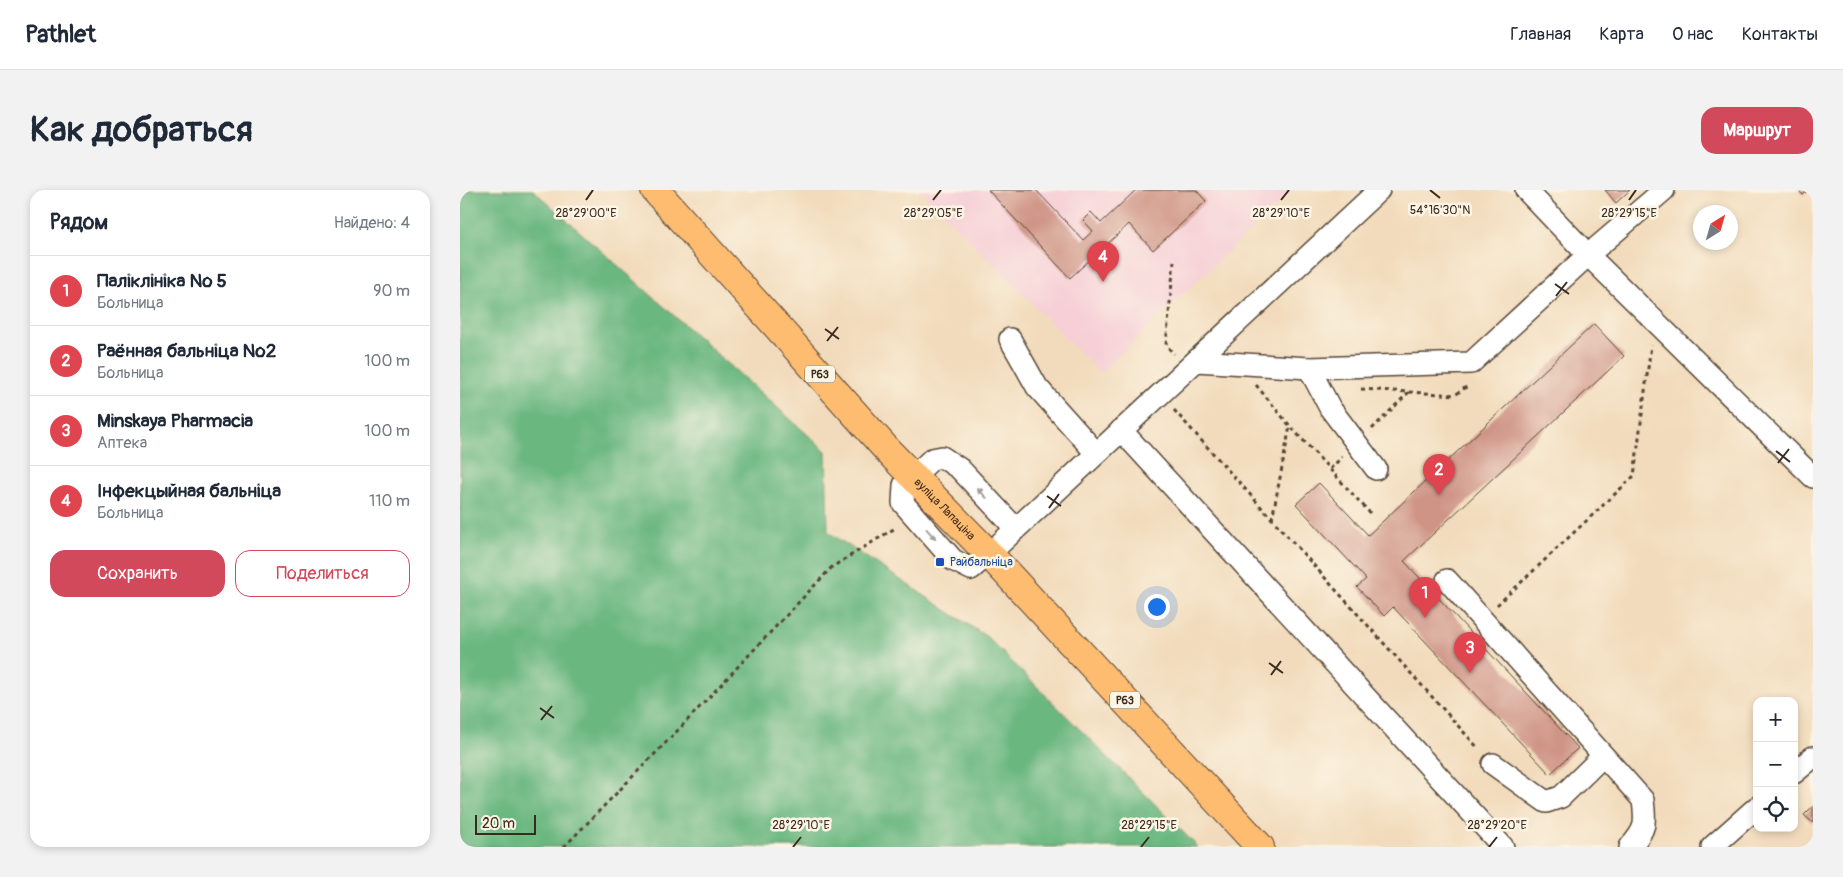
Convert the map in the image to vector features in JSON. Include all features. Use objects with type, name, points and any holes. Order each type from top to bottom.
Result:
[{"type":"main road","name":"вуліца Лапаціна","points":[[655,190],[889,452],[989,554],[1260,847]]},
{"type":"street","points":[[1016,529],[960,469],[942,457],[932,459],[904,485],[903,504],[953,560],[971,569],[1016,529],[1379,190]]},
{"type":"street","points":[[1526,190],[1588,256],[1813,477]]},
{"type":"street","points":[[1192,365],[1310,368],[1472,363],[1588,256],[1664,190]]},
{"type":"street","points":[[1010,339],[1037,387],[1096,454]]},
{"type":"street","points":[[1310,368],[1330,408],[1376,469]]},
{"type":"street","points":[[1121,430],[1503,847]]},
{"type":"street","points":[[1447,580],[1643,800],[1645,815],[1643,832],[1630,847]]},
{"type":"street","points":[[1492,764],[1546,802],[1562,797],[1604,756]]},
{"type":"street","points":[[1798,770],[1813,757]]},
{"type":"street","points":[[1712,847],[1753,811]]},
{"type":"path","points":[[1174,261],[1166,345],[1192,365]]},
{"type":"path","points":[[1482,619],[1634,476],[1654,320]]},
{"type":"path","points":[[1254,383],[1290,426],[1370,513]]},
{"type":"path","points":[[1168,404],[1492,764]]},
{"type":"path","points":[[1272,519],[1290,426]]},
{"type":"path","points":[[564,847],[681,728],[832,567],[915,517]]},
{"type":"shaded area","points":[[920,190],[1293,190],[1100,373]]},
{"type":"green space","points":[[460,190],[533,190],[826,451],[828,532],[987,637],[1198,847],[460,847]]},
{"type":"building","points":[[988,190],[1036,190],[1083,240],[1093,231],[1083,220],[1091,212],[1101,223],[1136,190],[1196,190],[1206,201],[1153,250],[1129,224],[1070,278]]},
{"type":"building","points":[[1605,190],[1630,190],[1616,203]]},
{"type":"building","points":[[1798,190],[1808,190],[1803,195]]},
{"type":"building","points":[[1594,324],[1624,356],[1404,561],[1578,748],[1550,774],[1393,607],[1384,616],[1357,587],[1366,579],[1296,504],[1319,483],[1368,535]]},
{"type":"building","points":[[1813,806],[1813,823],[1804,815]]},
{"type":"place","name":"Інфекцыйная бальніца","points":[[1103,282]]},
{"type":"place","name":"Раённая бальніца №2","points":[[1439,495]]},
{"type":"place","name":"Райбальніца","points":[[940,562]]},
{"type":"place","name":"Паліклініка № 5","points":[[1425,618]]},
{"type":"place","name":"Minskaya Pharmacia","points":[[1470,673]]}]
